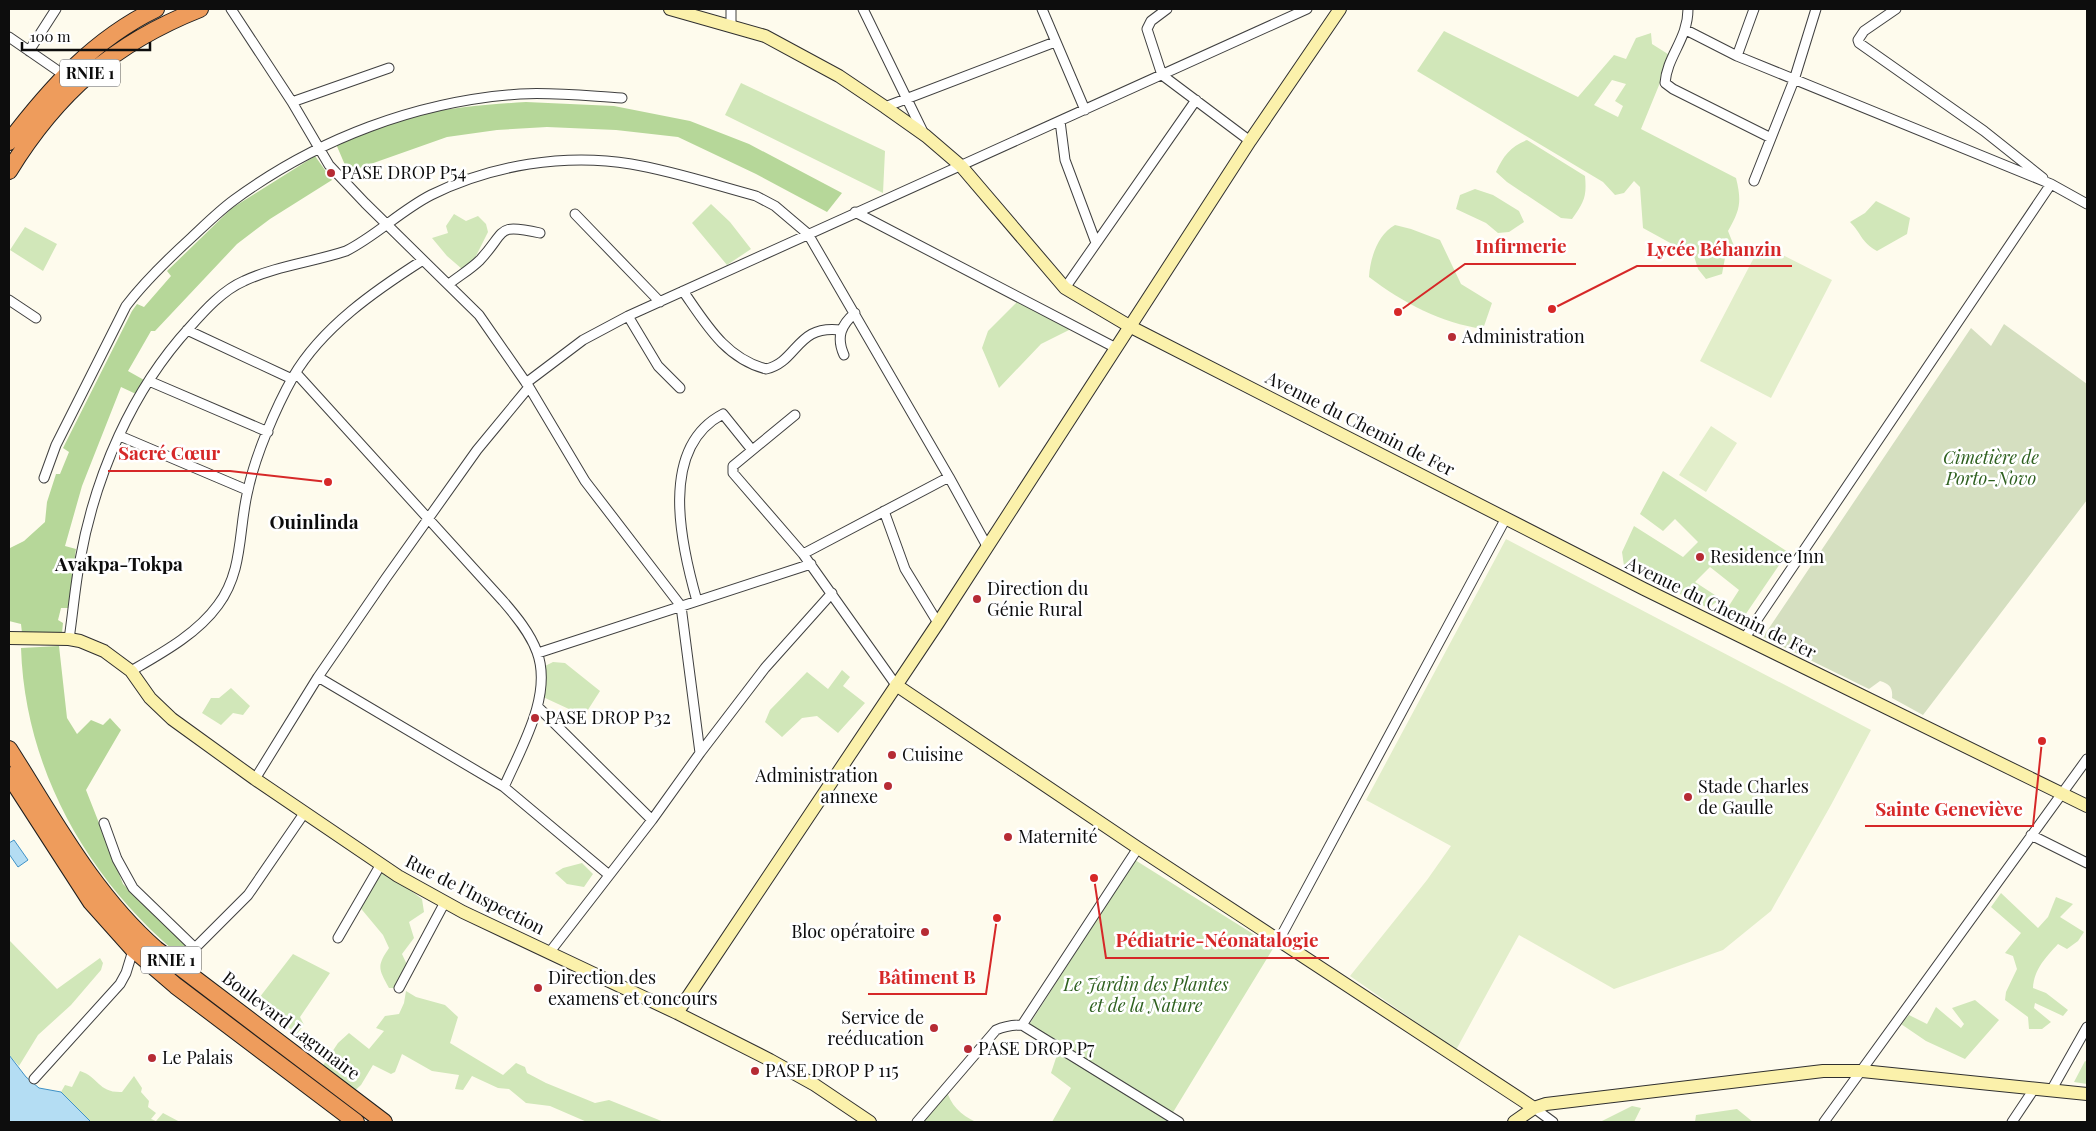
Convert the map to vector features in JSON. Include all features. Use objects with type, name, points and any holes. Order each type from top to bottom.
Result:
[{"type":"highway","name":"RNIE 1","points":[[11,134],[64,75],[110,36],[156,9]]},
{"type":"highway","name":"RNIE 1","points":[[9,171],[41,124],[77,84],[123,47],[200,9]]},
{"type":"highway","name":"Boulevard Lagunaire","points":[[9,749],[138,944],[176,986],[356,1122]]},
{"type":"highway","name":"Boulevard Lagunaire","points":[[9,776],[102,917],[384,1122]]},
{"type":"street","points":[[29,51],[56,9]]},
{"type":"street","points":[[231,9],[339,177],[479,315],[527,385],[585,481],[681,606],[700,753]]},
{"type":"street","name":"Avenue du Chemin de Fer","points":[[670,9],[731,24],[780,43],[839,76],[885,107],[926,136],[961,166],[1065,288],[1130,327],[1744,639],[2087,806]]},
{"type":"street","points":[[731,9],[731,24]]},
{"type":"street","points":[[1042,9],[1084,110]]},
{"type":"street","points":[[1167,9],[1151,21],[1147,29],[1162,75],[1250,141]]},
{"type":"street","points":[[255,779],[318,677],[477,450],[527,385],[584,340],[628,316],[855,212],[1307,9]]},
{"type":"street","points":[[677,1013],[938,623],[1250,141],[1340,9]]},
{"type":"street","points":[[1688,9],[1686,30],[1666,73],[1665,83],[1673,89],[1771,138]]},
{"type":"street","points":[[1737,56],[1754,9]]},
{"type":"street","points":[[1754,181],[1794,80],[1816,9]]},
{"type":"street","points":[[1896,9],[1864,31],[1858,40],[1859,43],[1984,131],[2051,184]]},
{"type":"street","points":[[866,10],[906,99],[926,136]]},
{"type":"street","points":[[1686,30],[1737,56],[2051,184],[2087,204]]},
{"type":"street","points":[[9,37],[64,75]]},
{"type":"street","points":[[885,107],[1055,42]]},
{"type":"street","points":[[292,102],[389,68]]},
{"type":"street","points":[[44,478],[56,445],[126,306],[140,288],[170,257],[235,200],[319,148],[349,134],[390,120],[472,100],[552,93],[622,98]]},
{"type":"street","points":[[1065,288],[1196,100]]},
{"type":"street","points":[[1060,121],[1065,160],[1096,243]]},
{"type":"street","points":[[64,639],[80,559],[106,463],[149,381],[166,354],[207,308],[244,281],[346,251],[360,244],[386,222],[433,194],[490,173],[516,167],[574,160],[630,164],[756,196],[775,206],[808,234],[987,546]]},
{"type":"street","points":[[1744,639],[2051,184]]},
{"type":"street","points":[[855,212],[1116,348]]},
{"type":"street","points":[[575,214],[660,302]]},
{"type":"street","points":[[449,284],[478,262],[494,240],[508,229],[516,228],[540,233]]},
{"type":"street","points":[[131,671],[178,642],[202,623],[224,596],[238,563],[248,490],[268,432],[294,376],[321,341],[358,304],[423,260]]},
{"type":"street","points":[[683,291],[708,327],[729,350],[740,359],[766,368],[781,362],[801,340],[814,332],[828,328],[840,330]]},
{"type":"street","points":[[9,300],[36,318]]},
{"type":"street","points":[[844,355],[840,343],[840,330],[855,313]]},
{"type":"street","points":[[628,316],[658,366],[680,388]]},
{"type":"street","points":[[187,330],[294,376],[430,518],[516,615],[538,653],[541,676],[538,706],[504,787]]},
{"type":"street","points":[[149,381],[268,432]]},
{"type":"street","points":[[697,601],[685,558],[681,534],[681,483],[689,450],[704,428],[723,414],[752,450]]},
{"type":"street","points":[[795,415],[734,466],[733,473],[811,564],[896,686],[1553,1122]]},
{"type":"street","points":[[120,436],[248,490]]},
{"type":"street","points":[[803,554],[949,477]]},
{"type":"street","points":[[884,511],[905,568],[938,623]]},
{"type":"street","points":[[1279,940],[1506,518]]},
{"type":"street","points":[[538,653],[811,564]]},
{"type":"street","points":[[549,953],[652,820],[765,668],[832,593]]},
{"type":"street","name":"Rue de l'Inspection","points":[[9,638],[80,641],[104,651],[131,671],[150,698],[172,719],[255,779],[381,864],[445,902],[677,1013],[798,1076],[870,1122]]},
{"type":"street","points":[[318,677],[504,787],[609,874]]},
{"type":"street","points":[[538,706],[652,820]]},
{"type":"street","points":[[1824,1122],[2087,759]]},
{"type":"street","points":[[104,823],[118,859],[133,888],[195,948],[248,895],[306,812]]},
{"type":"street","points":[[2031,835],[2087,863]]},
{"type":"street","points":[[1022,1026],[1138,848]]},
{"type":"street","points":[[338,938],[381,864]]},
{"type":"street","points":[[398,988],[445,902]]},
{"type":"street","points":[[34,1079],[120,984],[138,944]]},
{"type":"street","points":[[917,1122],[990,1038],[1003,1027],[1022,1026],[1179,1122]]},
{"type":"street","points":[[2052,1089],[2087,1027]]},
{"type":"street","points":[[1514,1122],[1534,1108],[1566,1101],[1813,1072],[1862,1071],[2087,1094]]},
{"type":"street","points":[[2012,1122],[2034,1089]]},
{"type":"green space","points":[[1444,31],[1578,97],[1614,55],[1626,59],[1636,38],[1651,33],[1652,44],[1671,56],[1641,129],[1736,178],[1739,206],[1728,231],[1734,246],[1725,258],[1722,274],[1706,279],[1698,269],[1694,256],[1643,228],[1640,187],[1634,181],[1624,193],[1615,195],[1603,182],[1417,71]],"holes":[[[1612,80],[1626,84],[1615,101],[1623,106],[1618,117],[1594,105]]]},
{"type":"green space","points":[[741,83],[885,151],[883,193],[725,115]]},
{"type":"green space","points":[[526,102],[614,106],[690,121],[749,144],[842,193],[827,212],[756,174],[678,137],[616,130],[547,127],[497,130],[447,137],[348,172],[336,144],[358,133],[381,125],[429,112]]},
{"type":"green space","points":[[1527,140],[1585,176],[1586,189],[1584,199],[1572,219],[1561,218],[1507,182],[1496,172],[1508,152],[1516,145]]},
{"type":"green space","points":[[315,156],[332,180],[270,219],[237,244],[155,331],[151,331],[128,371],[144,380],[136,394],[121,387],[82,486],[65,546],[76,549],[68,608],[61,608],[58,620],[63,623],[62,633],[22,633],[21,624],[9,621],[10,548],[24,541],[45,522],[47,502],[56,474],[60,474],[69,452],[63,448],[132,311],[137,304],[144,307],[171,276],[167,271],[232,208]]},
{"type":"green space","points":[[1475,189],[1493,195],[1519,211],[1524,222],[1509,232],[1498,233],[1486,223],[1456,209],[1460,195]]},
{"type":"green space","points":[[1876,201],[1910,218],[1907,234],[1877,251],[1864,241],[1850,222],[1865,213]]},
{"type":"green space","points":[[711,204],[730,222],[751,249],[727,265],[692,223]]},
{"type":"green space","points":[[454,214],[466,221],[478,216],[486,224],[488,232],[475,258],[462,269],[447,256],[432,238],[448,233],[446,226]]},
{"type":"green space","points":[[1395,225],[1440,240],[1461,284],[1492,303],[1483,329],[1437,317],[1395,295],[1369,277],[1376,247],[1384,234]]},
{"type":"green space","points":[[25,227],[57,244],[43,271],[10,250]]},
{"type":"green space","points":[[1761,244],[1832,280],[1771,398],[1700,361]]},
{"type":"green space","points":[[1021,298],[1075,327],[1041,344],[999,388],[982,348],[988,331]]},
{"type":"green space","name":"Cimetière de Porto-Novo","points":[[2004,324],[2087,384],[2087,500],[1923,715],[1892,698],[1890,687],[1880,681],[1869,689],[1763,637],[1971,328],[1991,346]]},
{"type":"green space","points":[[1711,426],[1737,443],[1706,492],[1679,475]]},
{"type":"green space","points":[[1663,471],[1788,552],[1739,624],[1725,612],[1739,590],[1710,567],[1695,582],[1721,599],[1708,608],[1624,566],[1622,552],[1634,526],[1683,557],[1698,542],[1675,519],[1663,531],[1640,514]]},
{"type":"green space","points":[[1506,539],[1871,730],[1771,911],[1723,950],[1614,989],[1519,935],[1456,1050],[1350,976],[1427,880],[1451,846],[1366,800]]},
{"type":"green space","points":[[59,646],[67,718],[77,734],[91,720],[103,725],[110,718],[121,730],[86,790],[123,884],[191,950],[185,960],[151,930],[120,896],[92,860],[69,822],[50,781],[35,738],[25,694],[21,648]]},
{"type":"green space","points":[[553,662],[565,663],[600,691],[584,716],[543,697],[543,667]]},
{"type":"green space","points":[[842,670],[850,677],[843,686],[865,703],[838,733],[817,716],[802,718],[782,737],[765,722],[770,710],[807,672],[828,689]]},
{"type":"green space","points":[[231,688],[250,706],[243,715],[233,713],[221,725],[202,713],[211,698],[219,698]]},
{"type":"green space","name":"Le Jardin des Plantes et de la Nature","points":[[1135,860],[1274,947],[1172,1114],[1029,1025]]},
{"type":"green space","points":[[582,863],[593,874],[584,887],[567,884],[555,873],[563,868]]},
{"type":"green space","points":[[376,872],[386,872],[422,899],[424,912],[409,922],[414,938],[402,954],[409,969],[399,988],[389,988],[381,972],[382,960],[389,948],[383,935],[358,905]]},
{"type":"green space","points":[[2001,893],[2038,928],[2048,917],[2056,897],[2073,904],[2060,917],[2084,932],[2078,941],[2067,949],[2058,944],[2041,964],[2036,975],[2033,988],[2046,993],[2068,1010],[2063,1016],[2035,1003],[2034,1008],[2051,1022],[2042,1029],[2029,1029],[2028,1017],[2005,1000],[2006,992],[2017,969],[2013,956],[2005,953],[2021,933],[1991,907]]},
{"type":"green space","points":[[9,940],[57,989],[100,958],[103,963],[101,970],[71,1005],[38,1035],[19,1066],[9,1055]]},
{"type":"green space","points":[[293,954],[330,973],[300,1017],[304,1025],[297,1034],[256,1002]]},
{"type":"green space","points":[[406,991],[416,997],[445,1005],[458,1017],[450,1043],[503,1075],[516,1063],[525,1067],[527,1073],[546,1083],[595,1103],[609,1100],[664,1122],[587,1122],[550,1106],[526,1103],[509,1089],[498,1088],[472,1076],[463,1090],[455,1089],[459,1075],[432,1071],[402,1054],[395,1072],[391,1074],[373,1065],[361,1085],[352,1093],[322,1067],[338,1043],[349,1033],[369,1049],[384,1031],[376,1028],[385,1016],[399,1014],[404,1003]]},
{"type":"green space","points":[[1975,1000],[1999,1020],[1965,1059],[1926,1041],[1901,1024],[1909,1015],[1927,1024],[1936,1007],[1961,1028],[1964,1024],[1952,1008]]},
{"type":"green space","name":"Le Jardin des Plantes et de la Nature","points":[[1059,1049],[1179,1122],[1052,1122],[1071,1088],[1051,1073]]},
{"type":"green space","points":[[2085,1061],[2087,1062],[2087,1084],[2074,1082]]},
{"type":"green space","points":[[80,1071],[103,1087],[114,1092],[122,1092],[134,1076],[142,1088],[141,1092],[149,1101],[148,1107],[156,1113],[151,1119],[156,1121],[163,1113],[180,1122],[91,1122],[61,1092],[65,1085],[72,1087]]},
{"type":"green space","points":[[946,1088],[950,1100],[957,1109],[976,1122],[917,1122]]},
{"type":"green space","points":[[1632,1106],[1641,1108],[1634,1122],[1600,1122]]},
{"type":"green space","points":[[1737,1109],[1753,1122],[1695,1122],[1696,1115]]},
{"type":"water","points":[[14,840],[28,860],[18,867],[9,854],[9,843]]},
{"type":"water","points":[[9,1055],[26,1077],[39,1088],[61,1092],[91,1122],[9,1122]]},
{"type":"place","name":"PASE DROP P54","points":[[331,173]]},
{"type":"place","name":"Lycée Béhanzin","points":[[1552,309]]},
{"type":"place","name":"Infirmerie","points":[[1398,312]]},
{"type":"place","name":"Administration","points":[[1452,337]]},
{"type":"place","name":"Sacré Cœur","points":[[328,482]]},
{"type":"place","name":"Residence Inn","points":[[1700,557]]},
{"type":"place","name":"Direction du Génie Rural","points":[[977,599]]},
{"type":"place","name":"PASE DROP P32","points":[[535,718]]},
{"type":"place","name":"Sainte Geneviève","points":[[2042,741]]},
{"type":"place","name":"Cuisine","points":[[892,755]]},
{"type":"place","name":"Administration annexe","points":[[888,786]]},
{"type":"place","name":"Stade Charles de Gaulle","points":[[1688,797]]},
{"type":"place","name":"Maternité","points":[[1008,837]]},
{"type":"place","name":"Pédiatrie-Néonatalogie","points":[[1094,878]]},
{"type":"place","name":"Bâtiment B","points":[[997,918]]},
{"type":"place","name":"Bloc opératoire","points":[[925,932]]},
{"type":"place","name":"Direction des examens et concours","points":[[538,988]]},
{"type":"place","name":"Service de reéducation","points":[[934,1028]]},
{"type":"place","name":"PASE DROP P7","points":[[968,1049]]},
{"type":"place","name":"Le Palais","points":[[152,1058]]},
{"type":"place","name":"PASE DROP P 115","points":[[755,1071]]},
{"type":"district","name":"Ouinlinda","points":[[314,522]]},
{"type":"district","name":"Avakpa-Tokpa","points":[[119,564]]}]
